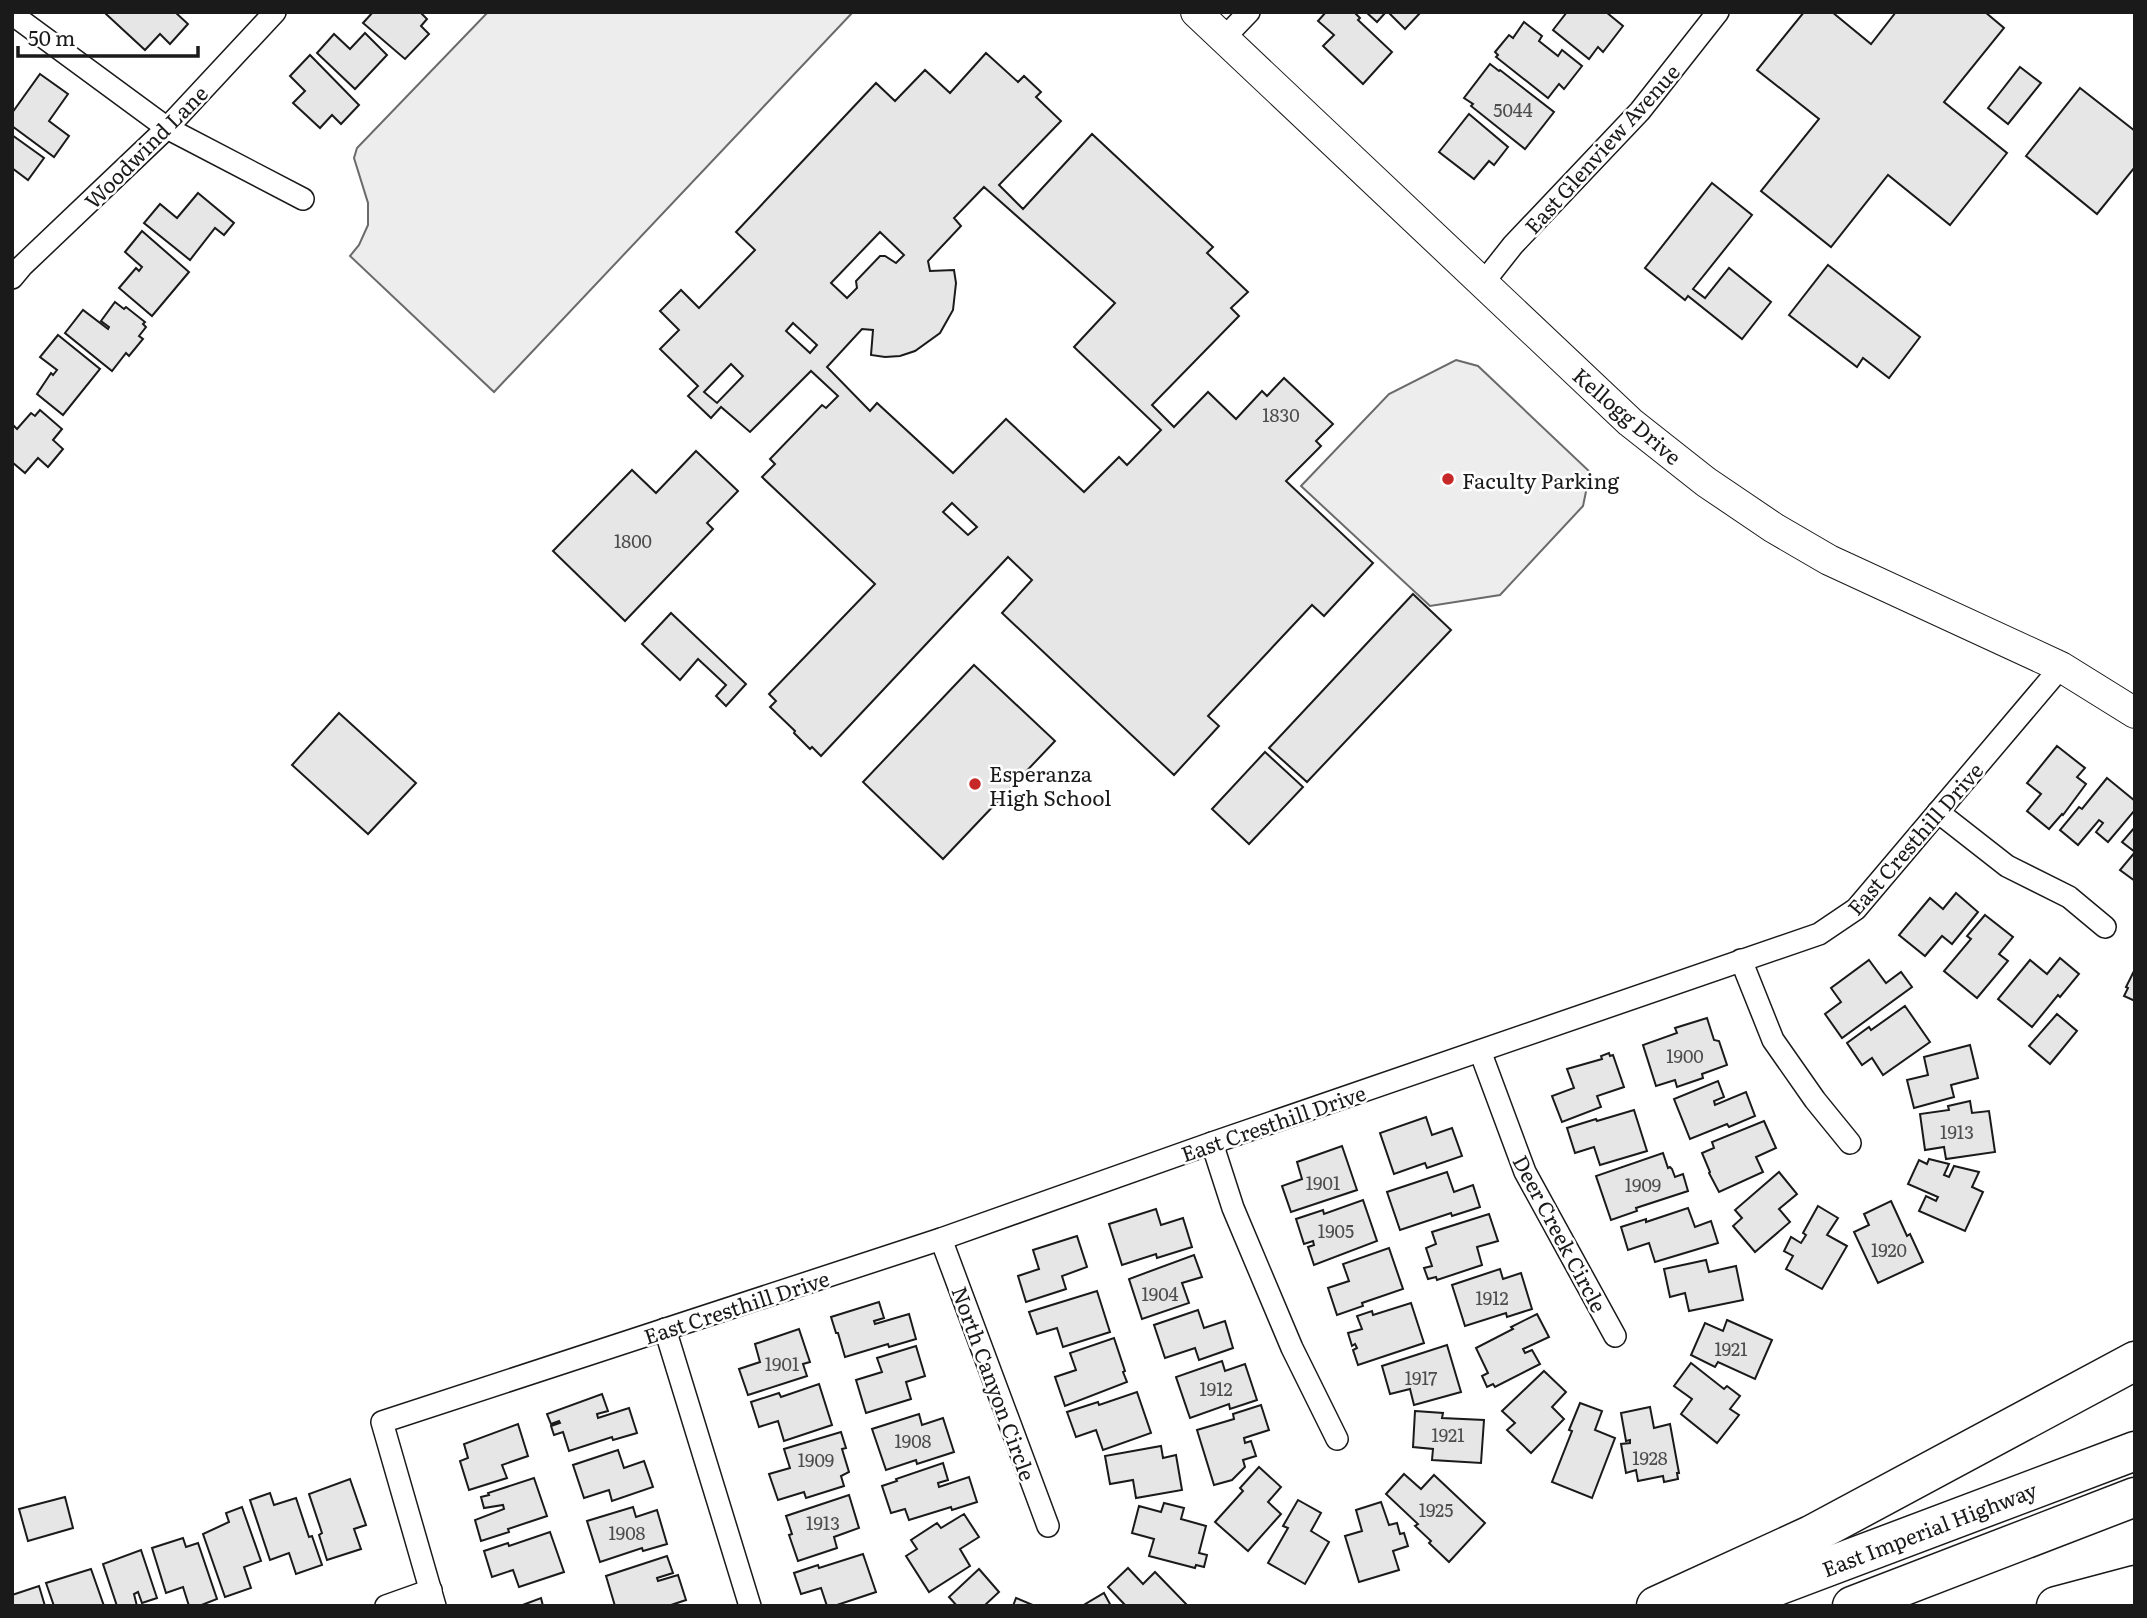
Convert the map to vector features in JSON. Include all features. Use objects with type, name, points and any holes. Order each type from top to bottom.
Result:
[{"type":"highway","points":[[1656,1606],[1811,1535],[2135,1361]]},
{"type":"highway","name":"East Imperial Highway","points":[[1724,1606],[2135,1451]]},
{"type":"highway","points":[[1852,1606],[2135,1497]]},
{"type":"highway","points":[[2056,1606],[2135,1585]]},
{"type":"main road","name":"Kellogg Drive","points":[[1196,12],[1630,422],[1706,482],[1774,528],[1829,559],[2061,667],[2135,713]]},
{"type":"street","name":"Woodwind Lane","points":[[15,268],[167,128],[275,12]]},
{"type":"street","points":[[1224,38],[1249,12]]},
{"type":"street","name":"East Glenview Avenue","points":[[1483,283],[1513,245],[1640,111],[1718,12]]},
{"type":"street","points":[[12,13],[167,128],[303,198]]},
{"type":"street","name":"East Cresthill Drive","points":[[433,1598],[382,1422],[941,1240],[1212,1143],[1819,934],[1856,909],[2061,667]]},
{"type":"street","points":[[1938,812],[2007,866],[2069,897],[2105,927]]},
{"type":"street","points":[[1741,960],[1773,1040],[1815,1100],[1850,1143]]},
{"type":"street","name":"Deer Creek Circle","points":[[1480,1051],[1525,1172],[1615,1336]]},
{"type":"street","points":[[1212,1143],[1233,1208],[1292,1348],[1337,1439]]},
{"type":"street","name":"North Canyon Circle","points":[[941,1240],[1048,1526]]},
{"type":"street","points":[[666,1329],[750,1606]]},
{"type":"street","points":[[386,1606],[433,1598]]},
{"type":"shaded area","points":[[488,12],[853,12],[494,392],[350,256],[359,245],[368,225],[368,203],[354,158],[357,148]]},
{"type":"shaded area","name":"Faculty Parking","points":[[1456,360],[1478,366],[1590,472],[1583,506],[1500,595],[1430,606],[1301,486],[1389,394]]},
{"type":"building","points":[[175,12],[188,24],[170,44],[160,34],[145,50],[106,14]]},
{"type":"building","points":[[373,12],[420,12],[427,19],[421,26],[429,34],[405,59],[363,23]]},
{"type":"building","points":[[1326,12],[1354,12],[1360,18],[1358,20],[1392,52],[1363,84],[1323,46],[1334,35],[1318,21]]},
{"type":"building","points":[[1366,12],[1386,12],[1377,22]]},
{"type":"building","points":[[1388,12],[1421,12],[1405,29]]},
{"type":"building","points":[[1567,12],[1606,12],[1623,26],[1603,52],[1598,47],[1589,59],[1553,30]]},
{"type":"building","points":[[1804,12],[1832,12],[1871,44],[1896,12],[1985,12],[2004,28],[1944,102],[2007,153],[1950,225],[1888,175],[1831,247],[1761,191],[1819,119],[1757,70]]},
{"type":"building","points":[[1524,22],[1542,36],[1539,41],[1558,56],[1562,50],[1582,66],[1564,89],[1559,84],[1548,98],[1496,57],[1498,55],[1495,52],[1509,35],[1513,38]]},
{"type":"building","points":[[365,33],[387,55],[355,89],[317,53],[334,34],[350,49]]},
{"type":"building","points":[[986,53],[1018,82],[1024,76],[1041,92],[1036,97],[1061,121],[999,185],[1023,209],[1092,134],[1213,247],[1207,253],[1248,292],[1231,308],[1239,316],[1152,405],[1174,427],[1208,392],[1236,419],[1262,391],[1267,396],[1284,378],[1333,424],[1316,441],[1321,446],[1286,481],[1373,563],[1324,616],[1312,605],[1208,716],[1219,726],[1174,775],[1002,613],[1032,580],[1008,557],[821,756],[812,747],[810,749],[770,707],[776,701],[769,694],[875,584],[762,477],[775,464],[770,459],[822,405],[826,408],[838,396],[811,371],[750,432],[721,407],[711,418],[688,396],[698,386],[660,349],[679,330],[660,311],[681,290],[699,308],[755,250],[736,232],[876,83],[895,101],[925,70],[950,93]],"holes":[[[984,187],[1115,303],[1074,347],[1161,430],[1127,465],[1119,457],[1084,492],[1006,419],[953,473],[877,403],[870,411],[827,367],[862,329],[873,330],[871,355],[885,357],[915,351],[940,333],[953,310],[956,283],[954,270],[930,271],[928,261],[961,226],[954,218]],[[880,232],[904,255],[896,263],[880,256],[856,281],[857,288],[847,298],[831,283]],[[793,323],[817,345],[810,353],[786,331]],[[731,364],[743,376],[717,403],[704,392]],[[952,503],[977,527],[968,535],[943,512]]]},
{"type":"building","points":[[310,55],[359,105],[341,124],[332,115],[320,128],[293,103],[305,91],[290,76]]},
{"type":"building","points":[[1490,64],[1554,112],[1525,149],[1464,98]]},
{"type":"building","points":[[2020,67],[2041,83],[2008,124],[1988,108]]},
{"type":"building","points":[[40,74],[68,94],[49,121],[69,136],[54,157],[12,126],[12,113]]},
{"type":"building","points":[[2080,88],[2135,131],[2135,167],[2097,214],[2026,156]]},
{"type":"building","points":[[1469,114],[1508,147],[1494,165],[1489,161],[1474,179],[1439,152]]},
{"type":"building","points":[[12,135],[44,158],[28,180],[12,168]]},
{"type":"building","points":[[1712,183],[1752,215],[1693,289],[1705,298],[1729,268],[1771,302],[1742,339],[1688,296],[1685,300],[1645,268]]},
{"type":"building","points":[[198,193],[234,223],[224,235],[215,228],[190,260],[144,223],[160,204],[177,218]]},
{"type":"building","points":[[142,231],[189,272],[152,316],[119,288],[136,268],[139,271],[142,267],[125,252]]},
{"type":"building","points":[[1828,265],[1920,337],[1889,378],[1863,358],[1857,367],[1789,315]]},
{"type":"building","points":[[115,302],[145,322],[143,324],[146,327],[139,336],[143,339],[129,356],[126,353],[112,371],[65,333],[83,310],[108,329],[101,321]]},
{"type":"building","points":[[58,335],[100,369],[63,415],[37,394],[51,373],[53,375],[57,370],[40,357]]},
{"type":"building","points":[[40,410],[62,429],[53,440],[63,449],[48,467],[38,458],[25,473],[12,462],[12,424],[17,429],[31,413],[35,416]]},
{"type":"building","points":[[696,451],[738,491],[707,523],[713,529],[625,621],[553,551],[632,470],[656,493]]},
{"type":"building","points":[[1413,594],[1451,630],[1307,782],[1269,748]]},
{"type":"building","points":[[671,613],[746,684],[726,706],[716,696],[726,685],[698,659],[680,680],[642,644]]},
{"type":"building","points":[[974,665],[1055,741],[943,859],[863,782]]},
{"type":"building","points":[[339,713],[416,783],[368,834],[292,765]]},
{"type":"building","points":[[2057,746],[2085,768],[2077,777],[2086,784],[2049,829],[2027,811],[2041,794],[2027,783]]},
{"type":"building","points":[[1265,752],[1303,787],[1249,844],[1212,809]]},
{"type":"building","points":[[2107,778],[2135,801],[2135,810],[2108,842],[2096,832],[2103,823],[2099,820],[2078,845],[2060,830],[2079,807],[2082,809]]},
{"type":"building","points":[[2135,827],[2135,852],[2122,842]]},
{"type":"building","points":[[2135,852],[2135,881],[2120,870]]},
{"type":"building","points":[[1956,893],[1978,912],[1952,944],[1942,936],[1925,956],[1899,935],[1930,898],[1943,909]]},
{"type":"building","points":[[1985,915],[2013,937],[1999,954],[2008,961],[1977,998],[1944,971],[1971,939],[1967,936]]},
{"type":"building","points":[[2060,958],[2079,974],[2032,1027],[1998,999],[2030,960],[2047,974]]},
{"type":"building","points":[[1869,960],[1886,983],[1901,972],[1912,987],[1842,1038],[1825,1014],[1841,1002],[1831,988]]},
{"type":"building","points":[[2135,969],[2135,1001],[2124,996]]},
{"type":"building","points":[[1905,1006],[1930,1042],[1883,1075],[1872,1058],[1862,1065],[1847,1043]]},
{"type":"building","points":[[2057,1014],[2077,1031],[2050,1064],[2029,1046]]},
{"type":"building","points":[[1707,1018],[1714,1040],[1719,1041],[1727,1065],[1702,1074],[1703,1078],[1677,1087],[1675,1080],[1656,1086],[1643,1045],[1677,1033],[1675,1028]]},
{"type":"building","points":[[1970,1045],[1978,1078],[1951,1085],[1954,1097],[1914,1108],[1907,1080],[1928,1075],[1924,1057]]},
{"type":"building","points":[[1609,1053],[1610,1056],[1613,1055],[1624,1087],[1597,1096],[1601,1107],[1562,1122],[1552,1096],[1574,1088],[1567,1069],[1602,1059],[1601,1056]]},
{"type":"building","points":[[1718,1081],[1724,1097],[1714,1101],[1715,1105],[1746,1092],[1755,1116],[1690,1139],[1674,1099]]},
{"type":"building","points":[[1970,1101],[1972,1113],[1989,1111],[1995,1152],[1946,1159],[1944,1147],[1925,1150],[1920,1114],[1949,1110],[1948,1106]]},
{"type":"building","points":[[1634,1110],[1647,1151],[1600,1165],[1594,1147],[1575,1153],[1567,1128]]},
{"type":"building","points":[[1426,1117],[1432,1135],[1452,1128],[1462,1156],[1427,1168],[1425,1163],[1394,1174],[1380,1133]]},
{"type":"building","points":[[1764,1121],[1776,1148],[1756,1157],[1763,1172],[1719,1192],[1702,1153],[1714,1148],[1712,1142]]},
{"type":"building","points":[[1342,1146],[1357,1190],[1291,1212],[1282,1186],[1302,1179],[1297,1162]]},
{"type":"building","points":[[1663,1153],[1668,1168],[1672,1169],[1675,1177],[1683,1174],[1688,1191],[1636,1208],[1637,1211],[1611,1220],[1596,1176]]},
{"type":"building","points":[[1929,1159],[1949,1164],[1944,1175],[1949,1177],[1954,1166],[1979,1172],[1972,1187],[1983,1192],[1965,1231],[1919,1211],[1926,1196],[1936,1201],[1938,1197],[1908,1184],[1919,1160],[1927,1164]]},
{"type":"building","points":[[1447,1172],[1454,1192],[1473,1185],[1480,1207],[1452,1216],[1451,1213],[1400,1230],[1387,1192]]},
{"type":"building","points":[[1779,1172],[1797,1194],[1779,1209],[1790,1222],[1755,1252],[1733,1226],[1742,1218],[1735,1210]]},
{"type":"building","points":[[1363,1200],[1377,1241],[1314,1265],[1308,1247],[1314,1245],[1313,1241],[1304,1244],[1296,1219],[1323,1210],[1324,1214]]},
{"type":"building","points":[[1891,1201],[1923,1262],[1878,1283],[1854,1232],[1869,1225],[1864,1214]]},
{"type":"building","points":[[1818,1206],[1838,1218],[1827,1235],[1847,1246],[1822,1289],[1786,1269],[1793,1256],[1784,1251],[1791,1237],[1801,1243],[1806,1235],[1803,1233]]},
{"type":"building","points":[[1688,1208],[1695,1227],[1711,1221],[1718,1243],[1655,1262],[1649,1243],[1628,1250],[1621,1227]]},
{"type":"building","points":[[1156,1209],[1161,1225],[1183,1218],[1192,1247],[1157,1258],[1156,1254],[1122,1265],[1109,1224]]},
{"type":"building","points":[[1489,1214],[1498,1241],[1477,1247],[1482,1265],[1437,1280],[1436,1277],[1428,1279],[1424,1268],[1432,1266],[1426,1248],[1436,1244],[1432,1232]]},
{"type":"building","points":[[1077,1236],[1087,1267],[1062,1276],[1066,1289],[1026,1302],[1018,1276],[1039,1269],[1033,1250]]},
{"type":"building","points":[[1389,1248],[1403,1289],[1337,1315],[1328,1288],[1349,1281],[1343,1264]]},
{"type":"building","points":[[1194,1255],[1202,1277],[1182,1283],[1189,1303],[1142,1319],[1129,1279]]},
{"type":"building","points":[[1706,1260],[1709,1272],[1736,1266],[1743,1300],[1689,1311],[1685,1293],[1670,1297],[1664,1269]]},
{"type":"building","points":[[1500,1269],[1503,1279],[1521,1273],[1532,1309],[1507,1317],[1506,1313],[1465,1326],[1452,1285]]},
{"type":"building","points":[[1097,1291],[1110,1332],[1063,1347],[1057,1328],[1037,1334],[1029,1312]]},
{"type":"building","points":[[879,1302],[884,1318],[874,1321],[875,1324],[909,1314],[916,1339],[845,1357],[831,1317]]},
{"type":"building","points":[[1411,1303],[1424,1343],[1358,1365],[1353,1350],[1357,1348],[1355,1344],[1352,1346],[1348,1333],[1362,1329],[1357,1316],[1372,1311],[1373,1315]]},
{"type":"building","points":[[1198,1310],[1204,1328],[1225,1321],[1233,1348],[1199,1360],[1195,1348],[1165,1358],[1154,1325]]},
{"type":"building","points":[[1537,1314],[1549,1337],[1523,1349],[1525,1353],[1532,1350],[1540,1364],[1495,1387],[1493,1384],[1487,1387],[1482,1376],[1488,1373],[1476,1348]]},
{"type":"building","points":[[1727,1320],[1772,1340],[1755,1379],[1718,1362],[1715,1367],[1691,1355],[1705,1323],[1723,1331]]},
{"type":"building","points":[[799,1329],[810,1362],[803,1364],[807,1376],[748,1395],[739,1369],[760,1362],[755,1344]]},
{"type":"building","points":[[1114,1338],[1127,1382],[1065,1406],[1055,1377],[1076,1370],[1070,1353]]},
{"type":"building","points":[[1447,1345],[1461,1392],[1414,1405],[1410,1389],[1390,1394],[1382,1366]]},
{"type":"building","points":[[916,1346],[925,1376],[906,1382],[911,1399],[866,1413],[856,1380],[882,1372],[877,1358]]},
{"type":"building","points":[[1222,1361],[1225,1371],[1245,1364],[1257,1400],[1230,1409],[1229,1404],[1190,1418],[1176,1377]]},
{"type":"building","points":[[1691,1363],[1724,1389],[1727,1386],[1740,1396],[1730,1409],[1739,1415],[1717,1443],[1681,1414],[1692,1399],[1674,1386]]},
{"type":"building","points":[[1544,1371],[1566,1392],[1552,1407],[1564,1419],[1531,1453],[1507,1430],[1515,1423],[1502,1411]]},
{"type":"building","points":[[819,1384],[832,1425],[784,1441],[778,1421],[759,1427],[751,1402],[779,1393],[781,1397]]},
{"type":"building","points":[[1137,1392],[1151,1433],[1103,1450],[1096,1430],[1076,1437],[1067,1412]]},
{"type":"building","points":[[602,1394],[608,1411],[597,1414],[598,1418],[629,1408],[637,1433],[613,1440],[612,1437],[569,1451],[563,1432],[554,1435],[551,1426],[560,1423],[559,1421],[551,1424],[547,1414]]},
{"type":"building","points":[[1580,1403],[1602,1411],[1595,1430],[1615,1438],[1592,1498],[1552,1482]]},
{"type":"building","points":[[1261,1405],[1269,1430],[1244,1438],[1245,1443],[1251,1441],[1256,1456],[1243,1460],[1245,1467],[1232,1480],[1214,1485],[1197,1430],[1234,1419],[1233,1414]]},
{"type":"building","points":[[1650,1407],[1654,1428],[1670,1424],[1678,1479],[1664,1482],[1663,1476],[1638,1481],[1636,1470],[1626,1473],[1621,1444],[1630,1443],[1630,1440],[1626,1441],[1621,1413]]},
{"type":"building","points":[[1415,1411],[1443,1413],[1442,1418],[1484,1420],[1481,1463],[1432,1460],[1433,1449],[1413,1447]]},
{"type":"building","points":[[919,1414],[922,1425],[943,1418],[954,1452],[917,1464],[916,1460],[886,1470],[872,1429]]},
{"type":"building","points":[[518,1424],[528,1456],[502,1465],[507,1478],[469,1490],[460,1461],[468,1458],[464,1444]]},
{"type":"building","points":[[841,1432],[846,1448],[842,1449],[849,1472],[841,1476],[844,1486],[806,1498],[804,1492],[778,1500],[769,1474],[790,1468],[784,1449]]},
{"type":"building","points":[[1161,1446],[1163,1458],[1176,1455],[1182,1490],[1136,1498],[1133,1480],[1110,1484],[1105,1456]]},
{"type":"building","points":[[618,1450],[624,1468],[644,1461],[653,1487],[612,1501],[609,1490],[584,1498],[573,1465]]},
{"type":"building","points":[[943,1463],[948,1480],[938,1483],[939,1487],[969,1477],[977,1502],[909,1520],[905,1509],[891,1513],[882,1486]]},
{"type":"building","points":[[1259,1467],[1281,1487],[1268,1502],[1281,1514],[1248,1551],[1215,1522],[1243,1491],[1240,1488]]},
{"type":"building","points":[[1404,1474],[1421,1489],[1434,1475],[1485,1523],[1449,1562],[1415,1526],[1418,1524],[1386,1494]]},
{"type":"building","points":[[534,1478],[547,1516],[481,1541],[475,1520],[504,1509],[503,1505],[484,1508],[481,1497]]},
{"type":"building","points":[[350,1479],[366,1525],[354,1529],[361,1549],[327,1560],[319,1535],[322,1533],[309,1494]]},
{"type":"building","points":[[270,1493],[274,1505],[296,1498],[322,1565],[296,1574],[289,1553],[270,1560],[250,1500]]},
{"type":"building","points":[[849,1495],[859,1528],[834,1537],[837,1548],[798,1561],[786,1516]]},
{"type":"building","points":[[65,1497],[73,1528],[28,1541],[19,1509]]},
{"type":"building","points":[[1298,1500],[1321,1513],[1311,1531],[1329,1542],[1305,1584],[1268,1563],[1288,1528],[1283,1526]]},
{"type":"building","points":[[1381,1502],[1389,1525],[1397,1523],[1408,1546],[1393,1551],[1399,1570],[1359,1582],[1345,1536],[1362,1531],[1356,1510]]},
{"type":"building","points":[[1164,1503],[1184,1508],[1181,1519],[1206,1526],[1199,1553],[1207,1555],[1204,1567],[1196,1565],[1195,1568],[1149,1556],[1154,1539],[1132,1533],[1139,1506],[1161,1512]]},
{"type":"building","points":[[242,1507],[261,1561],[244,1567],[251,1588],[225,1597],[203,1534],[229,1522],[226,1513]]},
{"type":"building","points":[[633,1507],[636,1517],[657,1510],[667,1544],[643,1551],[642,1548],[600,1562],[587,1521]]},
{"type":"building","points":[[964,1514],[979,1537],[960,1549],[970,1566],[929,1592],[906,1556],[917,1549],[911,1540],[937,1523],[941,1528]]},
{"type":"building","points":[[550,1532],[564,1572],[519,1587],[513,1570],[492,1577],[484,1551],[508,1543],[509,1546]]},
{"type":"building","points":[[183,1538],[186,1547],[198,1543],[217,1599],[199,1606],[189,1606],[183,1587],[166,1593],[152,1548]]},
{"type":"building","points":[[141,1550],[157,1598],[142,1603],[138,1592],[134,1594],[137,1606],[117,1606],[103,1564]]},
{"type":"building","points":[[863,1554],[876,1592],[834,1606],[827,1606],[821,1588],[801,1594],[794,1573]]},
{"type":"building","points":[[667,1556],[673,1573],[657,1578],[658,1581],[678,1575],[686,1600],[668,1606],[615,1606],[606,1576]]},
{"type":"building","points":[[1128,1568],[1143,1584],[1155,1572],[1188,1606],[1126,1606],[1108,1587]]},
{"type":"building","points":[[91,1569],[104,1606],[54,1606],[46,1583]]},
{"type":"building","points":[[979,1569],[999,1592],[984,1606],[957,1606],[949,1597]]},
{"type":"building","points":[[39,1586],[45,1606],[12,1606],[12,1595]]},
{"type":"building","points":[[1104,1593],[1111,1606],[1082,1606]]},
{"type":"building","points":[[541,1598],[543,1606],[520,1606]]},
{"type":"building","points":[[1016,1598],[1035,1606],[1013,1606]]},
{"type":"place","name":"Faculty Parking","points":[[1448,479]]},
{"type":"place","name":"Esperanza High School","points":[[975,784]]}]
